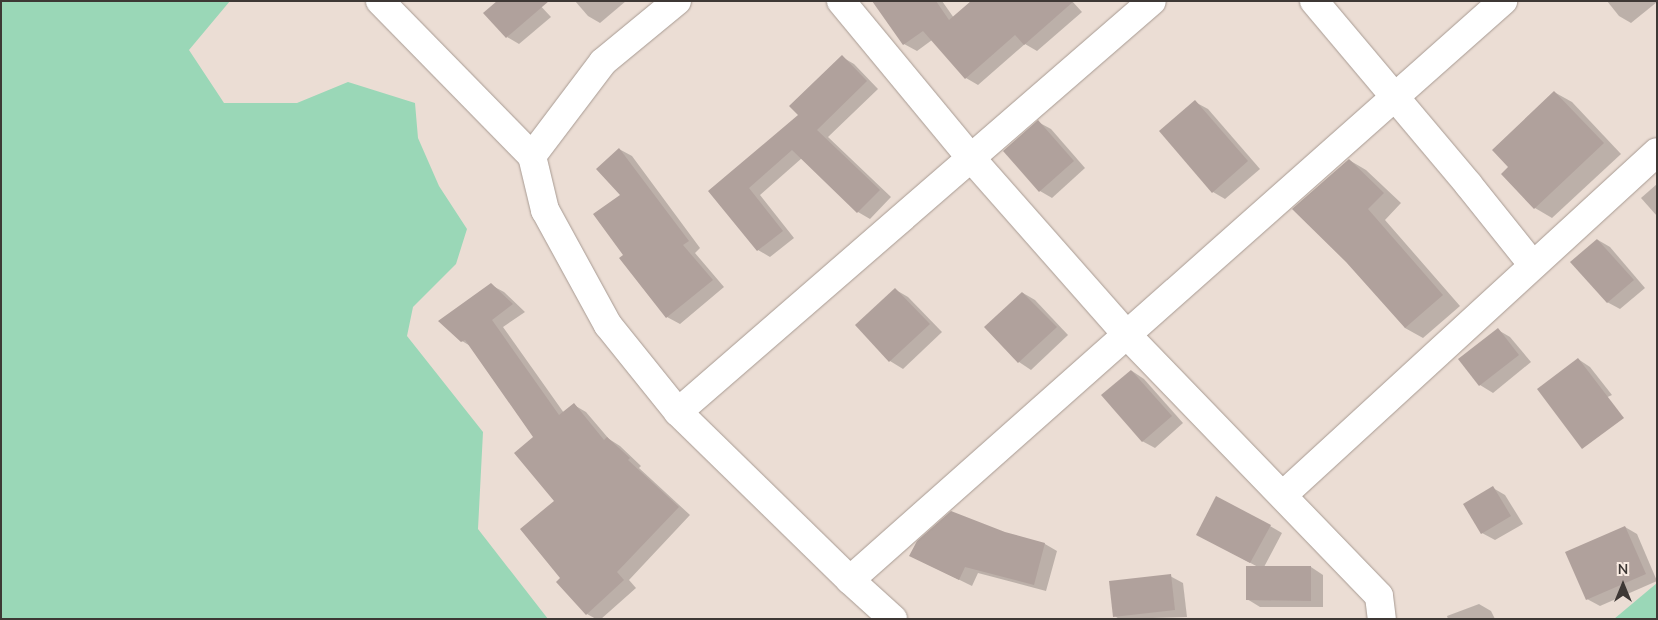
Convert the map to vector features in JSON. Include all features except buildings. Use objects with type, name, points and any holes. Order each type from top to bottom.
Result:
[{"type":"street","points":[[380,1],[532,156],[545,210],[608,326],[678,412],[850,580],[893,619]]},
{"type":"street","points":[[532,156],[603,62],[677,1]]},
{"type":"street","points":[[841,1],[971,158],[1126,334],[1379,596],[1382,619]]},
{"type":"street","points":[[678,412],[1152,1]]},
{"type":"street","points":[[1314,1],[1533,265]]},
{"type":"street","points":[[850,580],[1503,1]]},
{"type":"street","points":[[1283,495],[1657,152]]},
{"type":"green space","points":[[1,1],[230,1],[189,50],[224,103],[297,103],[348,82],[415,103],[418,138],[439,186],[467,229],[456,264],[413,307],[407,336],[483,432],[478,529],[548,619],[1,619]]},
{"type":"green space","points":[[1657,583],[1657,619],[1614,619]]}]
